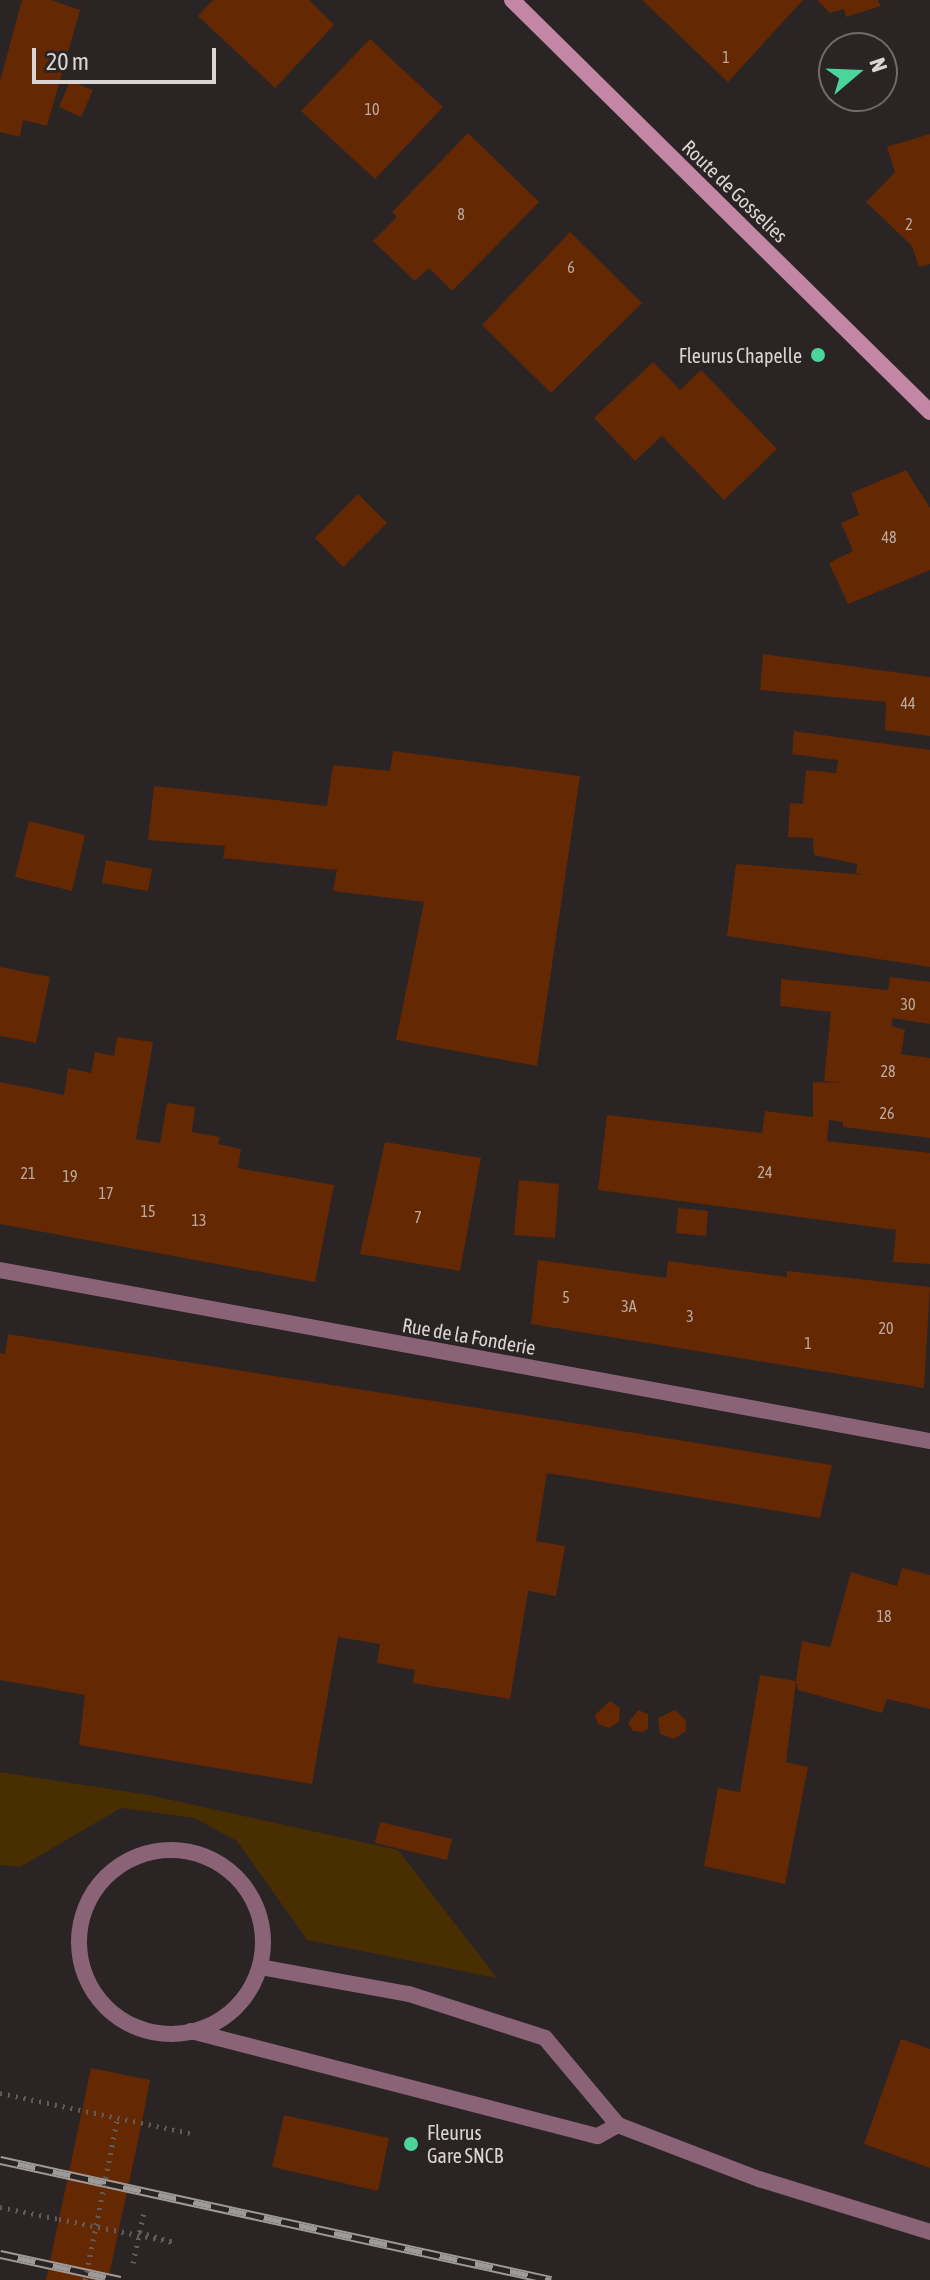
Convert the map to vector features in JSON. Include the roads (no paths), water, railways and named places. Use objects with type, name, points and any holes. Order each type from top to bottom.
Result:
[{"type":"main road","name":"Route de Gosselies","points":[[512,0],[930,412]]},
{"type":"street","name":"Rue de la Fonderie","points":[[0,1270],[930,1441]]},
{"type":"street","points":[[160,1849],[190,1851],[218,1862],[241,1881],[257,1907],[263,1937],[260,1967],[247,1995],[225,2017],[190,2031],[167,2035],[136,2028],[111,2012],[90,1988],[79,1959],[79,1929],[88,1900],[106,1876],[131,1858],[160,1849]]},
{"type":"street","points":[[260,1967],[409,1994],[545,2038],[618,2125],[759,2179],[930,2232]]},
{"type":"street","points":[[190,2031],[598,2136],[618,2125]]},
{"type":"railway","points":[[0,2160],[551,2280]]},
{"type":"railway","points":[[0,2254],[120,2280]]},
{"type":"place","name":"Fleurus Chapelle","points":[[818,355]]},
{"type":"place","name":"Fleurus Gare SNCB","points":[[411,2144]]}]
